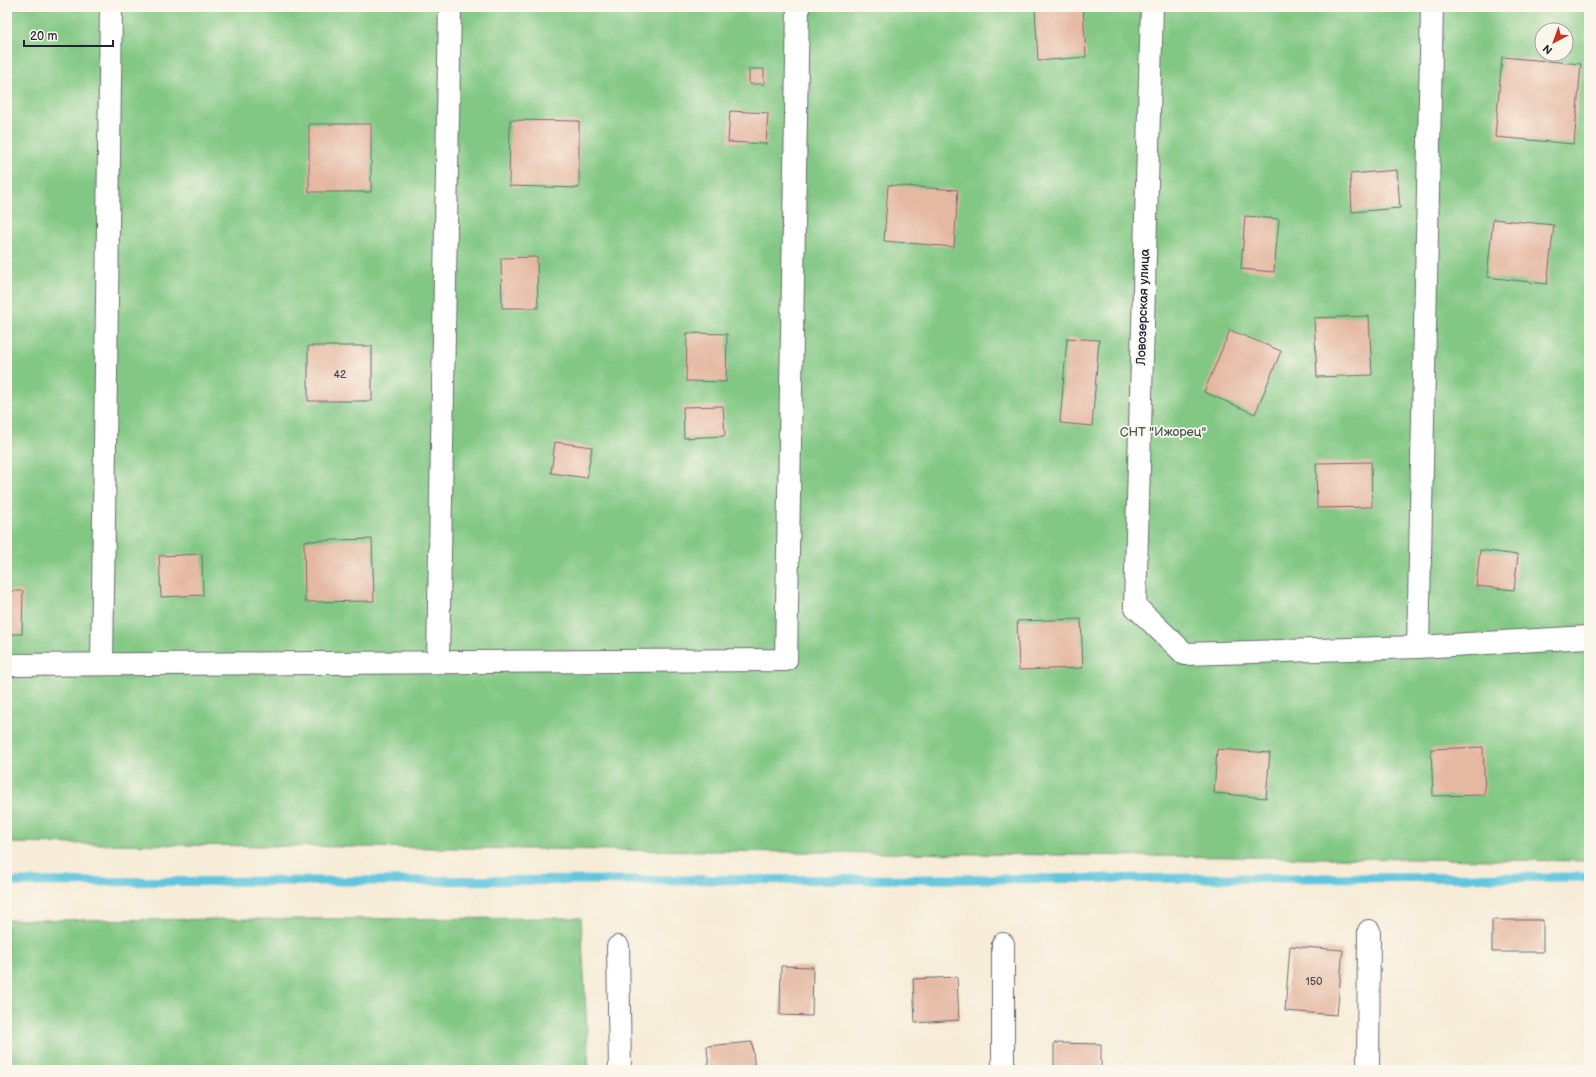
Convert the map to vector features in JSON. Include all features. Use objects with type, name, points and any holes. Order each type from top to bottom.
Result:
[{"type":"street","points":[[102,664],[111,7]]},
{"type":"street","points":[[438,662],[450,7]]},
{"type":"street","points":[[7,665],[786,660],[798,7]]},
{"type":"street","name":"Ловозерская улица","points":[[1152,7],[1135,606],[1185,654],[1418,647]]},
{"type":"street","points":[[1432,7],[1418,647],[1589,637]]},
{"type":"street","points":[[1368,1070],[1369,931]]},
{"type":"street","points":[[1003,944],[1003,1070]]},
{"type":"street","points":[[618,947],[620,1070]]},
{"type":"green space","name":"СНТ \"Ижорец\"","points":[[7,7],[1589,7],[1589,861],[7,843]]},
{"type":"green space","points":[[581,918],[589,1070],[7,1070],[7,920]]},
{"type":"building","points":[[1035,7],[1083,7],[1086,57],[1038,61]]},
{"type":"building","points":[[1502,57],[1534,60],[1534,62],[1581,64],[1574,144],[1495,137]]},
{"type":"building","points":[[749,69],[764,69],[764,84],[749,84]]},
{"type":"building","points":[[730,111],[768,113],[766,144],[728,142]]},
{"type":"building","points":[[510,120],[579,121],[579,188],[509,186]]},
{"type":"building","points":[[309,124],[371,124],[371,192],[309,192]]},
{"type":"building","points":[[1397,170],[1400,208],[1352,212],[1350,174]]},
{"type":"building","points":[[888,185],[958,190],[954,247],[884,241]]},
{"type":"building","points":[[1245,216],[1279,219],[1274,272],[1241,269]]},
{"type":"building","points":[[1493,219],[1554,225],[1547,284],[1487,277]]},
{"type":"building","points":[[537,257],[538,308],[502,308],[501,258]]},
{"type":"building","points":[[1369,316],[1372,375],[1317,377],[1314,318]]},
{"type":"building","points":[[1230,330],[1281,351],[1255,414],[1204,392]]},
{"type":"building","points":[[687,333],[727,334],[726,382],[686,381]]},
{"type":"building","points":[[1067,338],[1099,340],[1092,426],[1060,423]]},
{"type":"building","points":[[308,346],[372,346],[372,401],[308,401]]},
{"type":"building","points":[[723,406],[725,436],[684,438],[683,407]]},
{"type":"building","points":[[555,442],[592,447],[587,478],[551,473]]},
{"type":"building","points":[[1371,462],[1372,507],[1317,508],[1316,463]]},
{"type":"building","points":[[372,539],[374,601],[305,602],[304,541]]},
{"type":"building","points":[[1480,550],[1518,555],[1514,590],[1476,586]]},
{"type":"building","points":[[202,554],[203,595],[161,597],[159,556]]},
{"type":"building","points":[[7,591],[23,591],[22,634],[7,634]]},
{"type":"building","points":[[1081,619],[1083,668],[1019,670],[1017,621]]},
{"type":"building","points":[[1483,747],[1485,795],[1433,796],[1431,749]]},
{"type":"building","points":[[1217,749],[1270,753],[1266,798],[1214,793]]},
{"type":"building","points":[[1492,920],[1543,920],[1543,952],[1492,952]]},
{"type":"building","points":[[1290,946],[1343,950],[1337,1015],[1285,1011]]},
{"type":"building","points":[[781,966],[813,967],[812,1016],[780,1015]]},
{"type":"building","points":[[957,977],[959,1020],[915,1023],[913,979]]},
{"type":"building","points":[[752,1042],[755,1070],[709,1070],[707,1046]]},
{"type":"building","points":[[1054,1043],[1101,1044],[1101,1070],[1054,1070]]},
{"type":"waterway","points":[[7,882],[1589,877]]}]
